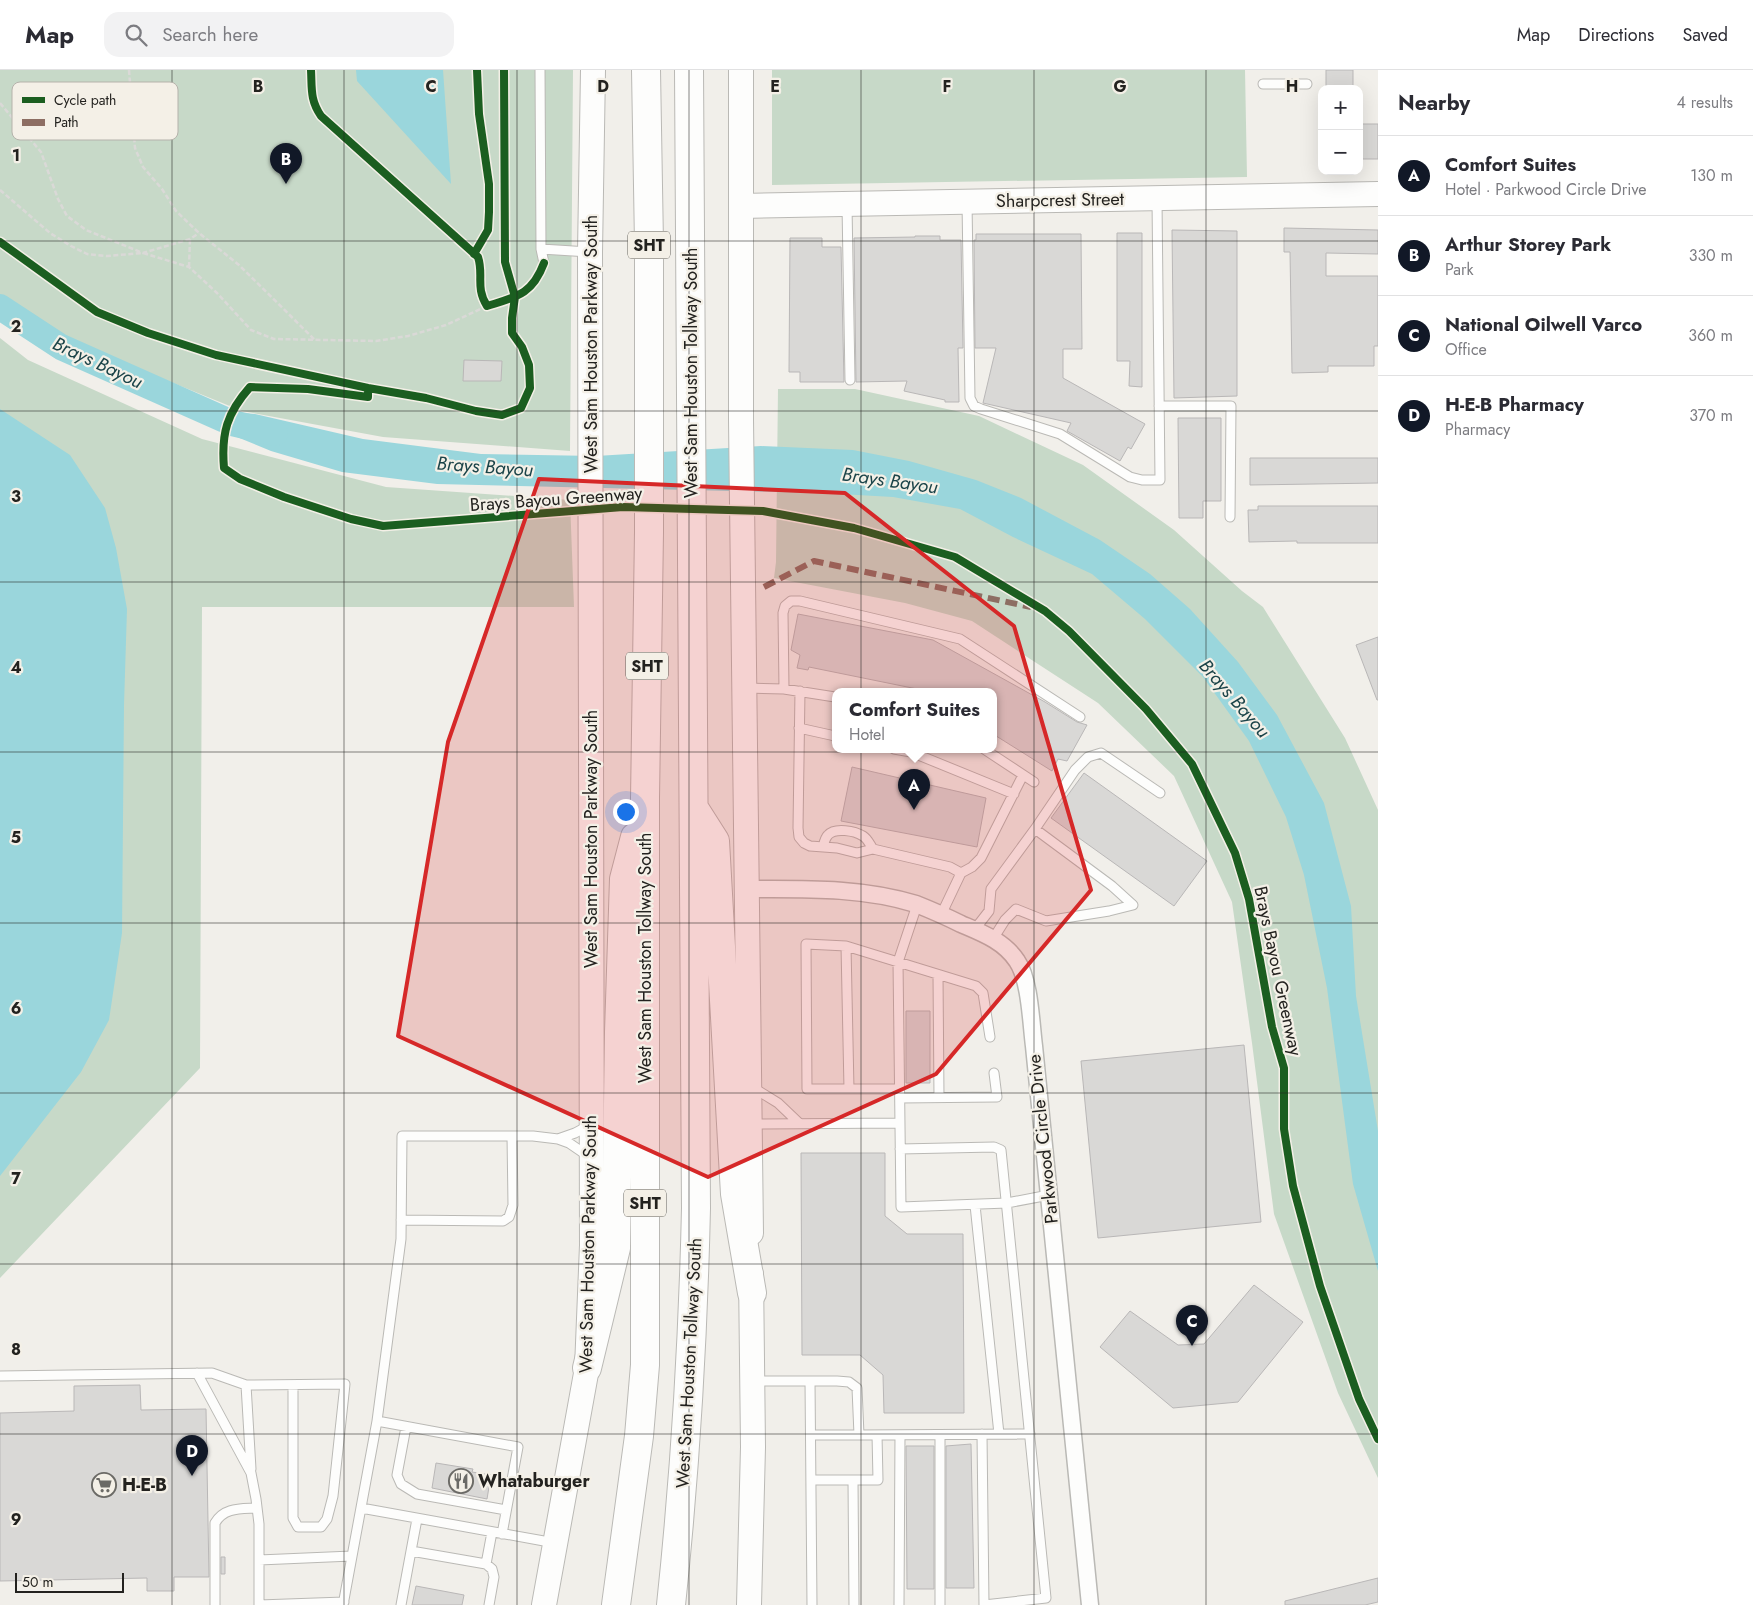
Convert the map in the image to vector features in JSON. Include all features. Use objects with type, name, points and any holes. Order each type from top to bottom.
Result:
[{"type":"highway","name":"West Sam Houston Tollway South","points":[[616,1605],[639,1436],[645,1365],[645,799],[649,532],[649,244],[646,70]]},
{"type":"highway","name":"West Sam Houston Tollway South","points":[[671,1605],[688,1419],[695,1262],[696,1154],[689,70]]},
{"type":"highway","points":[[587,1368],[616,1248],[619,1032],[624,879],[645,799]]},
{"type":"highway","points":[[694,808],[715,841],[735,1194],[752,1293]]},
{"type":"main road","name":"West Sam Houston Parkway South","points":[[544,1605],[587,1368],[592,1245],[590,252],[593,70]]},
{"type":"main road","points":[[741,70],[741,420],[753,1381],[752,1537],[749,1605]]},
{"type":"main road","name":"Sharpcrest Street","points":[[741,206],[1378,194]]},
{"type":"street","name":"Parkwood Circle Drive","points":[[747,889],[820,889],[861,892],[917,905],[975,929],[1007,948],[1018,961],[1025,976],[1090,1605]]},
{"type":"lane","points":[[540,70],[541,249],[544,263]]},
{"type":"lane","points":[[1263,84],[1307,84]]},
{"type":"lane","points":[[967,202],[970,398],[974,406],[1060,434],[1130,477],[1142,480],[1160,480],[1157,198]]},
{"type":"lane","points":[[847,204],[850,380]]},
{"type":"lane","points":[[541,249],[590,252]]},
{"type":"lane","points":[[1159,406],[1231,406],[1230,517]]},
{"type":"lane","points":[[784,689],[783,613],[790,602],[800,602],[960,639],[1080,717]]},
{"type":"lane","points":[[744,688],[800,690],[832,695]]},
{"type":"lane","points":[[800,690],[799,837],[804,843],[810,846],[837,848],[857,853],[873,850],[950,867],[961,873]]},
{"type":"lane","points":[[799,728],[832,735]]},
{"type":"lane","points":[[917,753],[1014,794]]},
{"type":"lane","points":[[990,753],[1034,782]]},
{"type":"lane","points":[[975,929],[989,911],[991,889],[1075,770],[1088,757],[1101,753],[1160,793]]},
{"type":"lane","points":[[941,915],[961,873],[972,867],[981,858],[1023,775]]},
{"type":"lane","points":[[993,939],[1005,920],[1016,909],[1046,922],[1133,905],[1112,886],[1035,829]]},
{"type":"lane","points":[[823,847],[827,836],[841,830],[865,837],[873,850]]},
{"type":"lane","points":[[917,905],[898,962],[901,1207],[1007,1203],[1049,1195]]},
{"type":"lane","points":[[990,1037],[983,993],[976,986],[846,946],[806,944],[807,1089],[849,1089],[939,1098],[997,1097],[994,1074]]},
{"type":"lane","points":[[846,946],[849,1089]]},
{"type":"lane","points":[[938,974],[939,1098]]},
{"type":"lane","points":[[749,1085],[778,1103],[799,1123]]},
{"type":"lane","points":[[749,1124],[900,1123]]},
{"type":"lane","points":[[558,1139],[592,1124]]},
{"type":"lane","points":[[246,1385],[251,1473],[257,1508],[259,1605],[344,1604],[377,1421],[401,1239],[402,1136],[533,1136],[558,1139],[592,1158]]},
{"type":"lane","points":[[401,1220],[503,1221],[509,1216],[513,1205],[512,1136]]},
{"type":"lane","points":[[900,1149],[994,1147],[1001,1150],[1046,1598],[984,1605],[982,1434]]},
{"type":"lane","points":[[974,1204],[999,1434]]},
{"type":"lane","points":[[197,1373],[251,1473]]},
{"type":"lane","points":[[0,1376],[212,1373],[246,1385],[345,1384],[333,1496],[327,1519],[321,1527],[298,1527],[293,1518],[293,1385]]},
{"type":"lane","points":[[753,1381],[849,1382],[857,1388],[859,1435]]},
{"type":"lane","points":[[810,1381],[812,1605]]},
{"type":"lane","points":[[377,1421],[518,1447],[502,1534]]},
{"type":"lane","points":[[406,1427],[398,1475],[401,1484],[417,1494],[506,1510]]},
{"type":"lane","points":[[940,1434],[940,1605]]},
{"type":"lane","points":[[811,1435],[1030,1434]]},
{"type":"lane","points":[[811,1480],[878,1480],[877,1435]]},
{"type":"lane","points":[[899,1605],[900,1435]]},
{"type":"lane","points":[[853,1480],[854,1605]]},
{"type":"lane","points":[[215,1605],[215,1523],[227,1511],[257,1508]]},
{"type":"lane","points":[[361,1508],[555,1544]]},
{"type":"lane","points":[[401,1605],[417,1519]]},
{"type":"lane","points":[[486,1564],[492,1532]]},
{"type":"lane","points":[[411,1550],[486,1564],[492,1569],[494,1577],[489,1605]]},
{"type":"lane","points":[[259,1560],[352,1556]]},
{"type":"path","points":[[0,103],[12,117]]},
{"type":"path","points":[[31,140],[41,152],[58,199],[67,216],[86,230],[114,242],[143,253],[189,266],[217,293],[250,330],[274,339],[376,342],[408,336],[446,325],[496,303]]},
{"type":"path","points":[[134,140],[135,148],[143,167],[162,189],[176,211],[199,233],[239,265],[316,341]]},
{"type":"path","points":[[0,190],[50,233],[88,254],[107,256],[143,253],[190,239],[199,233]]},
{"type":"path","points":[[189,266],[190,239]]},
{"type":"path","points":[[482,298],[487,306]]},
{"type":"highlighted area","points":[[539,479],[845,493],[1014,626],[1091,890],[936,1074],[708,1177],[398,1036],[448,742]]},
{"type":"green space","points":[[0,70],[573,70],[570,451],[383,437],[242,411],[75,343],[0,297]]},
{"type":"green space","points":[[772,70],[1245,70],[1247,177],[772,185]]},
{"type":"green space","points":[[0,338],[28,360],[202,439],[386,487],[570,500],[574,607],[202,607],[200,1068],[0,1278]]},
{"type":"green space","points":[[778,389],[855,389],[979,416],[1083,465],[1174,530],[1242,591],[1263,607],[1345,738],[1378,810],[1378,1478],[1338,1393],[1274,1214],[1232,902],[1174,776],[1098,703],[972,621],[905,603],[774,578],[776,562]]},
{"type":"water","points":[[356,70],[443,70],[451,184],[357,81]]},
{"type":"water","points":[[0,409],[70,455],[105,508],[116,548],[127,609],[124,705],[122,933],[109,1020],[81,1072],[0,1176]]},
{"type":"water","points":[[243,413],[255,414],[363,439],[481,454],[596,456],[761,446],[853,450],[909,461],[976,480],[1021,498],[1100,540],[1150,574],[1190,609],[1238,662],[1277,715],[1324,803],[1351,906],[1356,996],[1378,1131],[1378,1271],[1353,1184],[1327,988],[1304,875],[1286,817],[1249,741],[1203,677],[1145,619],[1092,574],[1013,537],[960,509],[893,497],[822,493],[437,484],[342,472],[271,451],[237,437]]},
{"type":"building","points":[[1326,70],[1353,70],[1353,85],[1326,85]]},
{"type":"building","points":[[1363,124],[1378,124],[1378,159],[1363,159]]},
{"type":"building","points":[[1284,228],[1378,230],[1378,254],[1326,253],[1326,276],[1378,276],[1378,346],[1374,346],[1374,366],[1328,366],[1328,372],[1292,373],[1290,252],[1284,252]]},
{"type":"building","points":[[1172,230],[1237,231],[1237,396],[1174,398]]},
{"type":"building","points":[[1117,233],[1142,233],[1142,387],[1129,386],[1130,361],[1117,361]]},
{"type":"building","points":[[976,234],[1081,234],[1082,349],[1063,349],[1063,378],[1145,424],[1131,449],[1128,447],[1120,461],[1067,431],[1071,423],[983,403],[996,348],[975,348],[974,240],[976,240]]},
{"type":"building","points":[[940,236],[940,240],[961,240],[963,348],[958,348],[959,402],[945,402],[945,400],[904,391],[907,381],[856,382],[854,238]]},
{"type":"building","points":[[790,238],[822,238],[822,247],[841,247],[844,382],[800,382],[800,372],[789,372]]},
{"type":"building","points":[[464,360],[502,361],[501,381],[463,381]]},
{"type":"building","points":[[1178,418],[1221,418],[1221,501],[1203,501],[1203,518],[1179,518]]},
{"type":"building","points":[[1250,458],[1378,458],[1378,483],[1250,485]]},
{"type":"building","points":[[1258,506],[1378,506],[1378,543],[1249,542],[1248,510],[1258,510]]},
{"type":"building","points":[[798,614],[933,640],[1045,702],[1077,722],[1087,725],[1067,761],[1058,759],[1052,771],[997,737],[997,688],[912,688],[809,667],[808,670],[797,668],[800,655],[791,650]]},
{"type":"building","points":[[1378,637],[1378,700],[1377,700],[1356,645]]},
{"type":"building","points":[[852,767],[986,798],[977,847],[841,821]]},
{"type":"building","points":[[1084,773],[1207,861],[1174,906],[1051,818]]},
{"type":"building","points":[[906,1011],[930,1011],[930,1083],[906,1083]]},
{"type":"building","points":[[1244,1045],[1261,1222],[1098,1238],[1081,1061]]},
{"type":"building","points":[[801,1153],[885,1153],[885,1216],[907,1234],[963,1234],[964,1413],[884,1413],[883,1375],[860,1355],[802,1355]]},
{"type":"building","points":[[1254,1285],[1303,1322],[1238,1402],[1173,1408],[1100,1347],[1130,1311],[1178,1345],[1204,1344]]},
{"type":"building","name":"H-E-B","points":[[140,1385],[141,1410],[206,1409],[209,1577],[174,1577],[174,1591],[147,1591],[147,1578],[0,1581],[0,1413],[74,1411],[74,1386]]},
{"type":"building","points":[[971,1444],[974,1588],[946,1588],[946,1446]]},
{"type":"building","points":[[906,1446],[934,1446],[934,1589],[907,1589]]},
{"type":"building","name":"Whataburger","points":[[436,1463],[473,1469],[472,1472],[491,1475],[487,1499],[432,1488]]},
{"type":"building","points":[[221,1557],[225,1557],[225,1574],[221,1574]]},
{"type":"building","points":[[1378,1578],[1378,1602],[1365,1605],[1285,1605],[1285,1601]]},
{"type":"building","points":[[416,1586],[464,1595],[462,1605],[412,1605]]},
{"type":"waterway","name":"Brays Bayou","points":[[0,307],[61,347],[232,423],[275,433]]},
{"type":"marked path","points":[[764,587],[814,561],[1031,607]]},
{"type":"cycle path","points":[[311,70],[313,99],[321,116],[478,257],[481,293],[487,306],[522,293],[534,282],[544,263]]},
{"type":"cycle path","points":[[474,254],[488,230],[489,212],[489,184],[479,114],[477,70]]},
{"type":"cycle path","points":[[0,242],[97,312],[148,333],[216,355],[502,415],[521,408],[530,388],[529,365],[522,347],[512,333],[515,297],[505,262],[504,70]]},
{"type":"cycle path","name":"Brays Bayou Greenway","points":[[368,388],[368,397],[308,389],[250,387],[236,406],[227,424],[223,456],[224,468],[240,479],[284,497],[351,519],[383,526],[623,507],[763,511],[854,528],[955,557],[1045,611],[1069,631],[1146,709],[1192,764],[1235,853],[1249,899],[1272,1027],[1284,1068],[1284,1129],[1293,1186],[1320,1286],[1359,1399],[1378,1439]]},
{"type":"place","name":"Arthur Storey Park","points":[[286,184]]},
{"type":"place","name":"Comfort Suites","points":[[914,810]]},
{"type":"place","name":"National Oilwell Varco","points":[[1192,1346]]},
{"type":"place","name":"H-E-B Pharmacy","points":[[192,1476]]},
{"type":"place","name":"Whataburger","points":[[461,1481]]},
{"type":"place","name":"H-E-B","points":[[104,1485]]}]
